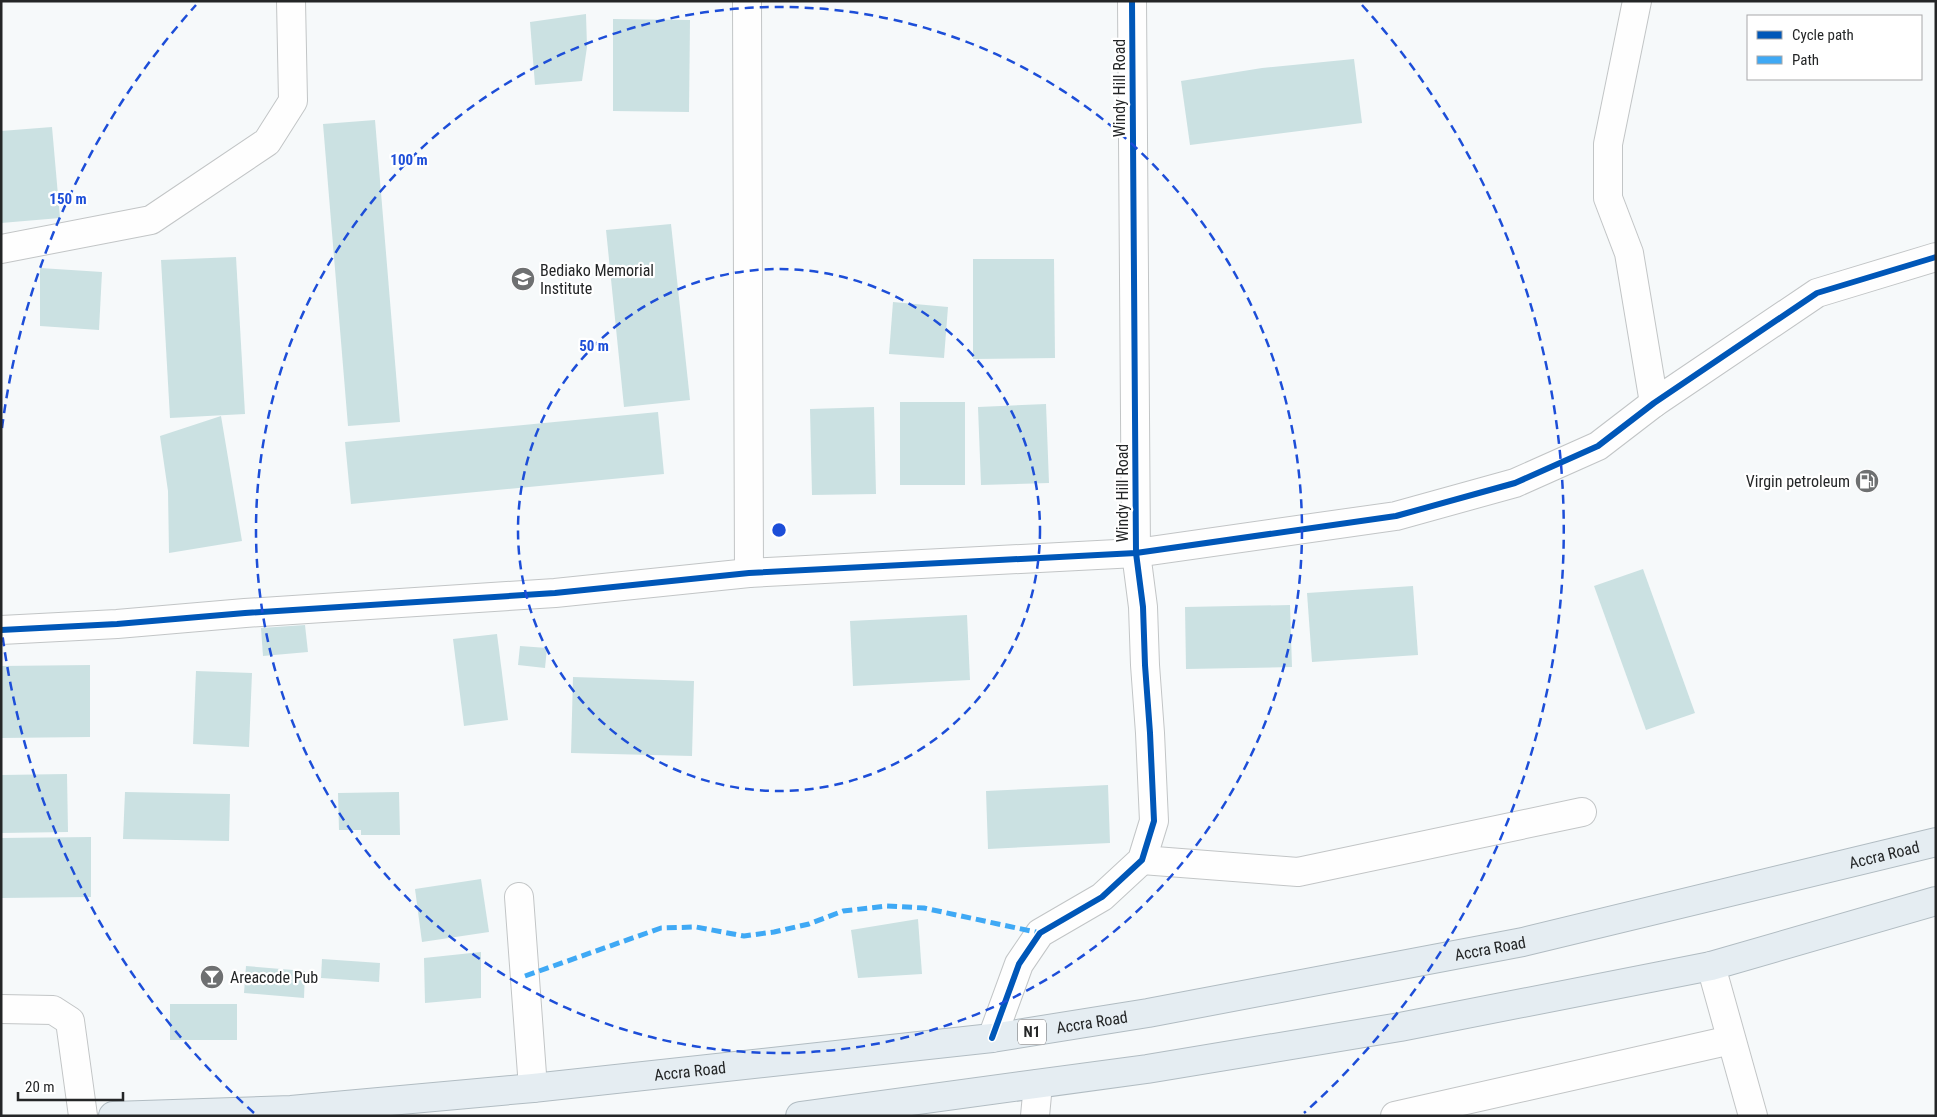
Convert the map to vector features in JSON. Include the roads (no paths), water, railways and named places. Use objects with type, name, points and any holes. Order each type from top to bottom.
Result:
[{"type":"highway","name":"Accra Road","points":[[113,1116],[291,1110],[533,1088],[992,1038],[1148,1013],[1523,942],[1936,842]]},
{"type":"highway","points":[[800,1116],[1147,1069],[1400,1027],[1711,966],[1936,901]]},
{"type":"street","points":[[1,249],[151,220],[267,142],[292,101],[291,1]]},
{"type":"street","points":[[747,1],[749,573]]},
{"type":"street","name":"Windy Hill Road","points":[[1132,1],[1136,553],[1143,607],[1154,821],[1142,860]]},
{"type":"street","points":[[1638,1],[1608,144],[1608,198],[1629,252],[1654,403]]},
{"type":"street","points":[[1,630],[117,624],[245,613],[555,592],[749,573],[1136,553],[1396,516],[1515,483],[1598,446],[1654,403],[1817,293],[1936,257]]},
{"type":"street","points":[[992,1038],[1019,964],[1040,933],[1102,897],[1142,860],[1298,872],[1582,812]]},
{"type":"street","points":[[519,897],[533,1088]]},
{"type":"street","points":[[1711,966],[1753,1116]]},
{"type":"street","points":[[1,1009],[53,1010],[70,1021],[83,1116]]},
{"type":"street","points":[[1395,1116],[1731,1040]]},
{"type":"street","points":[[1036,1116],[1038,1084]]},
{"type":"place","name":"Bediako Memorial Institute","points":[[523,279]]},
{"type":"place","name":"Virgin petroleum","points":[[1867,481]]},
{"type":"place","name":"Areacode Pub","points":[[212,977]]}]
